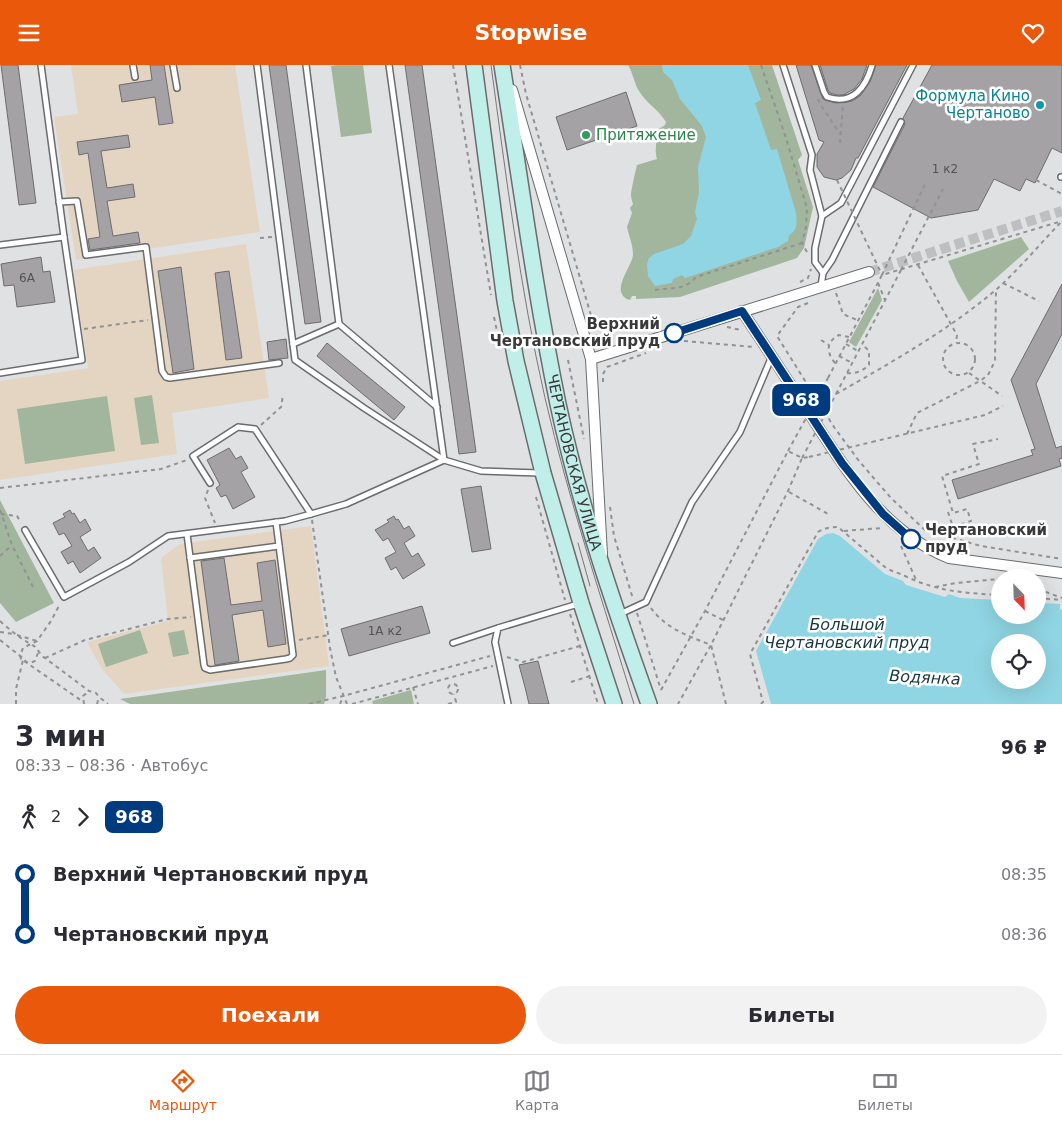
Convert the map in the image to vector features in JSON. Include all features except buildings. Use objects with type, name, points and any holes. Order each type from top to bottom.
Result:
[{"type":"main road","name":"ЧЕРТАНОВСКАЯ УЛИЦА","points":[[474,65],[505,301],[516,361],[543,473],[581,603],[614,704]]},
{"type":"main road","name":"ЧЕРТАНОВСКАЯ УЛИЦА","points":[[503,65],[558,404],[603,570],[649,704]]},
{"type":"street","points":[[503,65],[523,126],[591,359],[603,570]]},
{"type":"street","points":[[591,359],[869,272]]},
{"type":"street","points":[[742,311],[856,482],[883,514],[906,536],[934,553],[949,558],[1062,573]]},
{"type":"lane","points":[[0,373],[82,360],[59,203],[42,65]]},
{"type":"lane","points":[[133,65],[135,77]]},
{"type":"lane","points":[[173,65],[177,88]]},
{"type":"lane","points":[[257,65],[295,360],[444,460],[481,471],[543,473]]},
{"type":"lane","points":[[306,65],[339,324],[437,407]]},
{"type":"lane","points":[[389,65],[444,460]]},
{"type":"lane","points":[[783,65],[812,155],[810,171],[822,216],[815,248],[815,264],[823,273]]},
{"type":"lane","points":[[815,65],[827,97],[844,99],[859,92],[867,81],[872,65]]},
{"type":"lane","points":[[822,216],[841,203],[913,65]]},
{"type":"lane","points":[[821,287],[823,273],[832,260],[901,122]]},
{"type":"lane","points":[[59,203],[77,201],[86,255],[146,247],[162,371],[166,377],[279,363]]},
{"type":"lane","points":[[0,245],[64,237]]},
{"type":"lane","points":[[293,344],[339,324]]},
{"type":"lane","points":[[617,615],[646,602],[692,502],[740,432],[772,356]]},
{"type":"lane","points":[[210,483],[193,457],[238,427],[255,429],[311,514]]},
{"type":"lane","points":[[25,529],[64,597],[129,562],[168,536],[276,522],[311,514],[346,504],[444,460]]},
{"type":"lane","points":[[187,534],[204,665],[207,669],[286,659],[292,655],[292,641],[276,522]]},
{"type":"lane","points":[[190,558],[279,546]]},
{"type":"lane","points":[[453,643],[581,603]]},
{"type":"lane","points":[[498,629],[495,642],[508,704]]},
{"type":"path","points":[[520,65],[526,94],[608,367]]},
{"type":"path","points":[[765,65],[761,66],[807,208],[806,227],[802,243],[815,264],[808,278],[798,283]]},
{"type":"path","points":[[840,143],[844,99]]},
{"type":"path","points":[[820,104],[841,135]]},
{"type":"path","points":[[837,179],[882,275]]},
{"type":"path","points":[[1036,180],[1062,194]]},
{"type":"path","points":[[610,502],[614,536],[661,690],[705,611],[878,283],[926,182]]},
{"type":"path","points":[[678,704],[711,645],[788,491],[802,458],[943,189]]},
{"type":"path","points":[[836,394],[950,325],[1003,283],[1062,221],[882,275]]},
{"type":"path","points":[[260,238],[279,236]]},
{"type":"path","points":[[655,290],[685,287],[696,277],[802,243]]},
{"type":"path","points":[[918,265],[956,335],[956,343]]},
{"type":"path","points":[[878,283],[885,300]]},
{"type":"path","points":[[1003,283],[1039,301]]},
{"type":"path","points":[[906,434],[917,413],[980,381],[988,375],[995,361],[996,289]]},
{"type":"path","points":[[844,291],[836,293],[843,314],[858,320]]},
{"type":"path","points":[[810,302],[798,307],[777,336],[834,427],[859,461],[891,498],[925,530],[981,546],[1062,559]]},
{"type":"path","points":[[78,329],[156,319]]},
{"type":"path","points":[[724,327],[739,328],[743,331]]},
{"type":"path","points":[[835,364],[829,354],[829,345],[833,338],[839,335],[849,337]]},
{"type":"path","points":[[690,338],[682,341],[756,347],[752,341]]},
{"type":"path","points":[[821,340],[829,345]]},
{"type":"path","points":[[956,343],[968,345],[975,355],[975,362],[969,373],[956,375],[946,369],[943,356],[950,345],[956,343]]},
{"type":"path","points":[[846,344],[858,351]]},
{"type":"path","points":[[847,373],[853,373],[869,365],[869,351],[862,344]]},
{"type":"path","points":[[603,389],[604,375],[608,367],[654,351]]},
{"type":"path","points":[[839,356],[852,363]]},
{"type":"path","points":[[568,361],[576,398]]},
{"type":"path","points":[[969,373],[1002,396]]},
{"type":"path","points":[[255,429],[282,407],[283,395]]},
{"type":"path","points":[[788,451],[802,458],[809,457],[985,415],[1003,406]]},
{"type":"path","points":[[948,512],[953,527],[971,521],[967,509],[953,513],[942,476],[979,464],[973,444],[998,439]]},
{"type":"path","points":[[0,488],[161,469],[193,457]]},
{"type":"path","points":[[210,483],[205,498],[213,518]]},
{"type":"path","points":[[788,491],[830,515]]},
{"type":"path","points":[[0,510],[12,545],[33,587]]},
{"type":"path","points":[[1,514],[17,516],[25,529]]},
{"type":"path","points":[[311,514],[336,677],[347,704]]},
{"type":"path","points":[[763,703],[750,654],[818,532],[829,527],[838,527],[886,568],[917,582],[961,593],[991,595]]},
{"type":"path","points":[[843,531],[882,528]]},
{"type":"path","points":[[0,556],[12,545]]},
{"type":"path","points":[[901,546],[917,582]]},
{"type":"path","points":[[934,587],[991,580]]},
{"type":"path","points":[[1046,592],[1062,599]]},
{"type":"path","points":[[20,656],[22,648],[37,641],[64,597]]},
{"type":"path","points":[[1046,598],[1062,599]]},
{"type":"path","points":[[646,602],[666,625],[711,645]]},
{"type":"path","points":[[705,611],[723,620]]},
{"type":"path","points":[[45,658],[86,640],[168,619],[198,616]]},
{"type":"path","points":[[0,621],[14,634],[36,648],[38,653],[89,691],[96,693],[108,704]]},
{"type":"path","points":[[0,631],[37,641]]},
{"type":"path","points":[[292,641],[329,635]]},
{"type":"path","points":[[0,640],[27,663],[83,703]]},
{"type":"path","points":[[711,645],[726,704]]},
{"type":"path","points":[[309,704],[498,653],[523,662],[580,646]]},
{"type":"path","points":[[27,663],[35,661],[38,653]]},
{"type":"path","points":[[16,704],[16,689],[24,660]]},
{"type":"path","points":[[352,704],[500,664]]},
{"type":"path","points":[[571,682],[590,676]]},
{"type":"path","points":[[450,678],[451,685],[448,687],[448,691],[450,694],[454,694]]},
{"type":"path","points":[[451,685],[455,685],[458,689],[458,692],[454,694]]},
{"type":"path","points":[[413,687],[418,704]]},
{"type":"path","points":[[83,703],[83,696],[89,691]]},
{"type":"path","points":[[448,704],[456,701],[454,694]]},
{"type":"path","points":[[340,704],[343,696]]},
{"type":"path","points":[[97,704],[99,697]]},
{"type":"shaded area","points":[[71,65],[235,65],[260,232],[76,260],[54,117],[78,114]]},
{"type":"shaded area","points":[[246,244],[269,398],[172,413],[177,454],[0,480],[0,381],[88,368],[73,270]]},
{"type":"shaded area","points":[[311,526],[329,666],[124,694],[102,669],[87,642],[168,621],[161,558],[180,544]]},
{"type":"green space","points":[[363,65],[372,133],[341,137],[331,66]]},
{"type":"green space","points":[[628,65],[772,65],[802,155],[798,160],[813,207],[804,248],[797,258],[680,297],[636,299],[636,296],[632,296],[630,300],[624,297],[621,292],[621,286],[633,255],[627,227],[632,213],[630,208],[633,204],[631,193],[637,165],[657,159],[656,148],[659,129],[666,122],[639,91]]},
{"type":"green space","points":[[1021,237],[1029,249],[969,302],[948,261]]},
{"type":"green space","points":[[878,288],[882,300],[856,347],[849,342]]},
{"type":"green space","points":[[152,395],[159,443],[141,445],[134,398]]},
{"type":"green space","points":[[107,396],[115,451],[25,464],[17,409]]},
{"type":"green space","points":[[0,500],[54,603],[16,622],[0,603]]},
{"type":"green space","points":[[140,630],[148,653],[106,667],[98,644]]},
{"type":"green space","points":[[184,630],[189,654],[173,657],[168,633]]},
{"type":"green space","points":[[326,670],[326,697],[324,704],[130,704],[120,699]]},
{"type":"green space","points":[[411,690],[414,704],[373,704],[372,701]]},
{"type":"water","name":"Верхний Чертановский пруд","points":[[662,65],[748,65],[761,100],[755,103],[771,150],[777,149],[796,213],[797,223],[794,231],[789,235],[788,241],[778,247],[685,278],[682,275],[673,279],[672,283],[655,286],[648,276],[647,264],[649,258],[654,254],[683,244],[691,236],[697,219],[695,212],[699,192],[698,167],[706,137],[702,126],[680,99],[672,80],[663,72]]},
{"type":"water","name":"Большой Чертановский пруд","points":[[833,533],[840,536],[885,574],[903,581],[906,585],[945,597],[949,594],[960,598],[991,600],[991,624],[1046,624],[1046,603],[1060,604],[1060,609],[1062,610],[1062,704],[771,704],[756,651],[818,539],[826,534]]},
{"type":"tunnel","points":[[869,272],[1062,211]]},
{"type":"tram line","points":[[491,65],[521,274],[545,398],[576,513],[634,704]]},
{"type":"tram line","points":[[578,543],[590,586]]},
{"type":"bus line","name":"968","points":[[674,333],[742,311],[856,482],[883,514],[911,539]]},
{"type":"place","name":"Формула Кино Чертаново","points":[[1040,105]]},
{"type":"place","name":"Притяжение","points":[[586,135]]},
{"type":"place","name":"Верхний Чертановский пруд","points":[[674,333]]},
{"type":"place","name":"Чертановский пруд","points":[[911,539]]},
{"type":"water label","name":"Водянка","points":[[925,677]]}]
